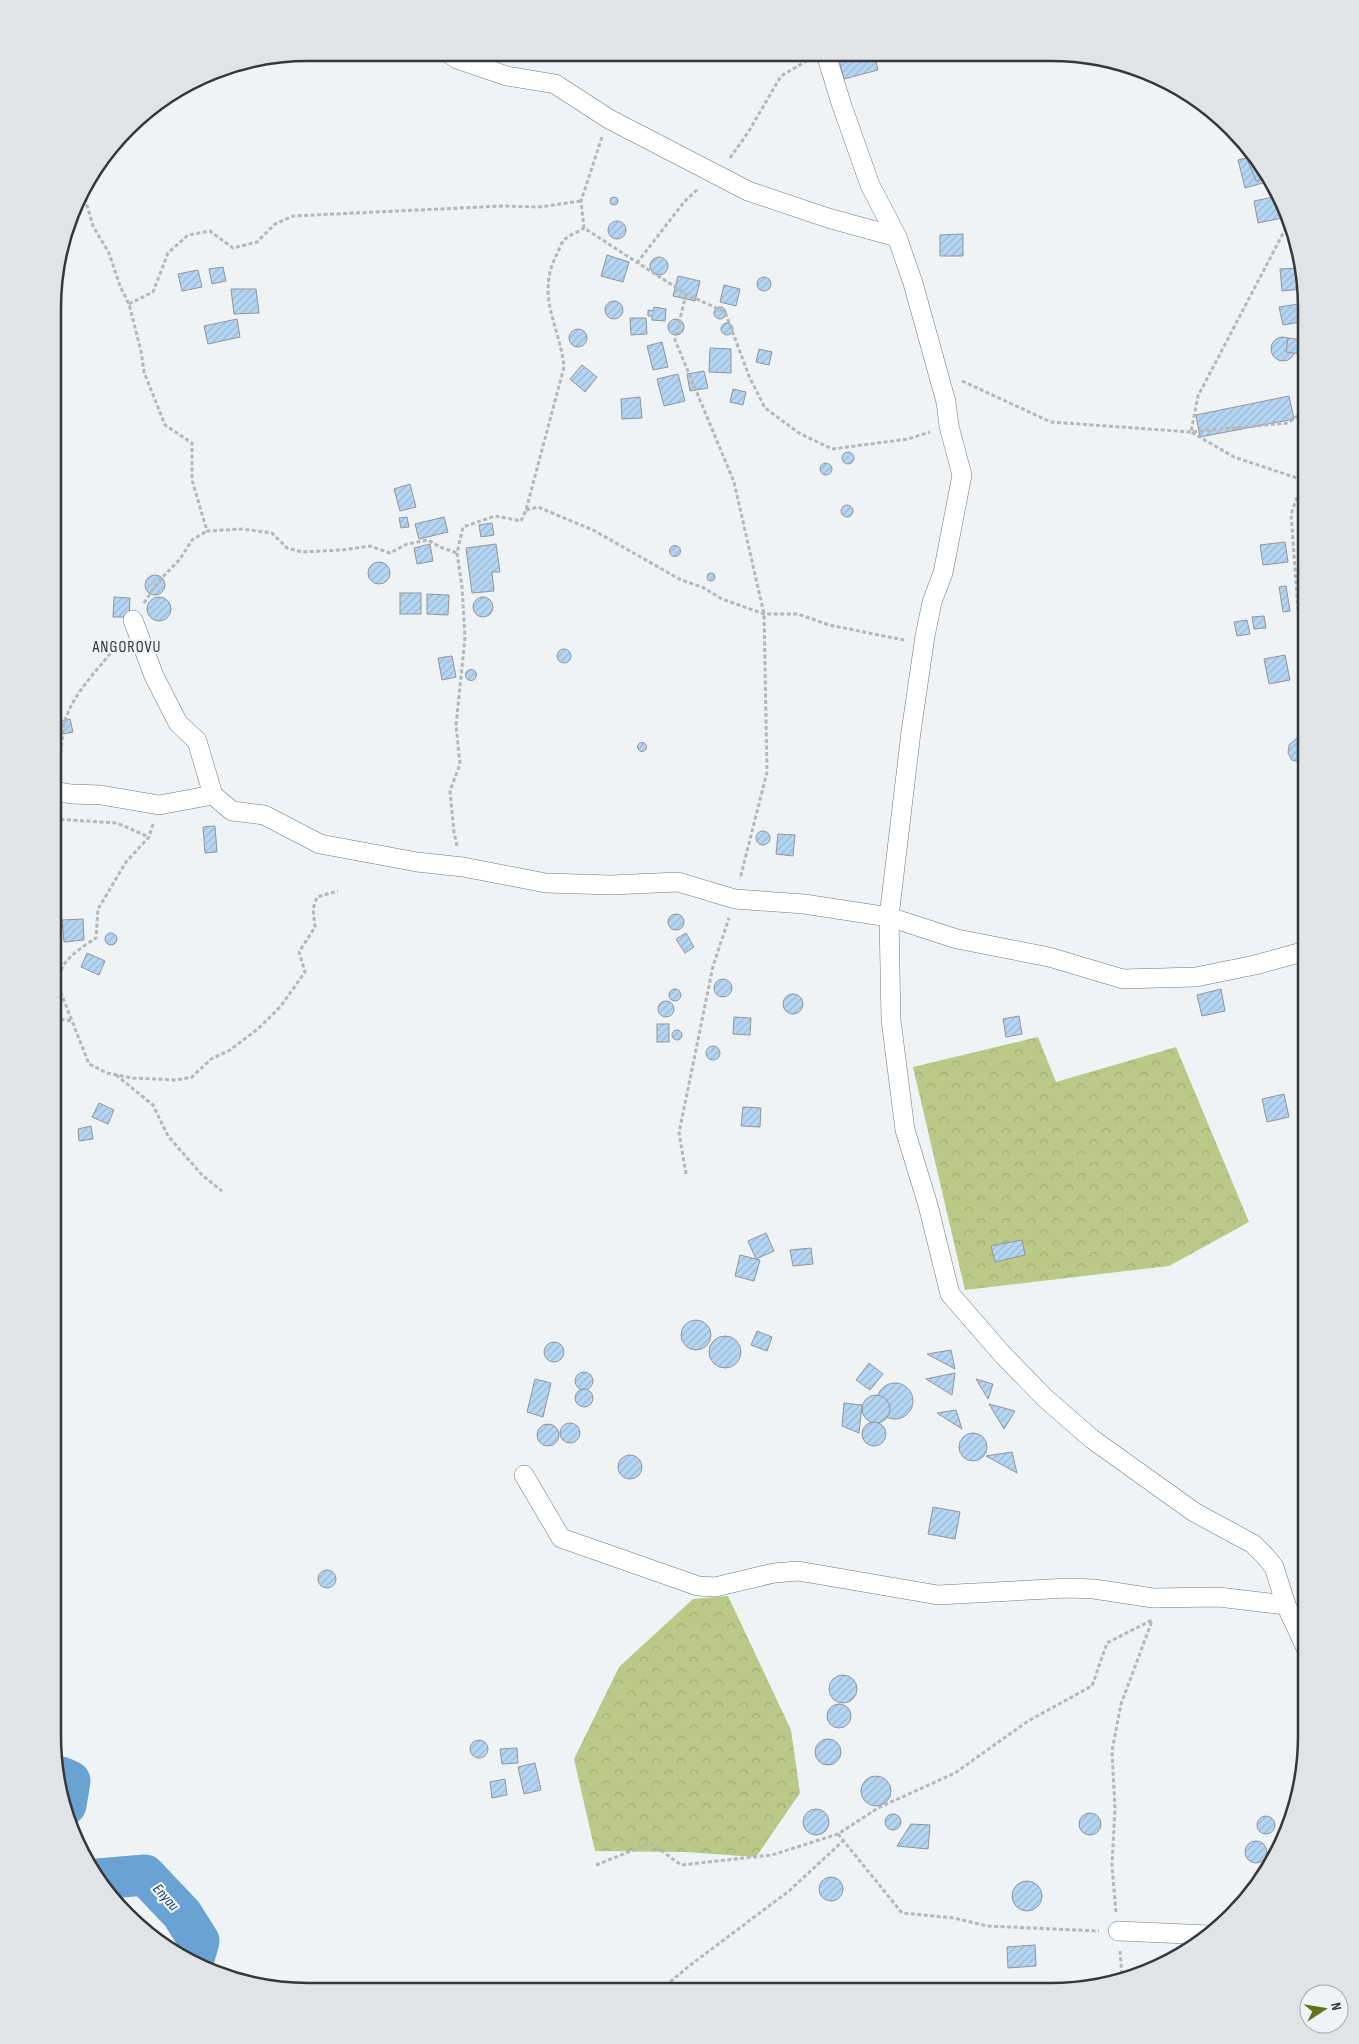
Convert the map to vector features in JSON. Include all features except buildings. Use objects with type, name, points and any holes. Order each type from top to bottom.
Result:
[{"type":"street","points":[[463,61],[507,76],[555,84],[609,118],[748,191],[828,218],[897,237]]},
{"type":"street","points":[[828,61],[870,185],[897,237],[913,283],[946,402],[949,426],[962,475],[943,573],[932,602],[926,636],[911,732],[889,917],[890,1020],[905,1130],[928,1205],[950,1294],[1009,1361],[1045,1398],[1092,1438],[1194,1512],[1253,1544],[1274,1567],[1286,1605],[1298,1631]]},
{"type":"street","points":[[133,620],[154,676],[178,723],[197,741],[212,795],[232,811],[264,815],[320,844],[417,862],[463,867],[546,883],[611,885],[678,882],[735,899],[804,904],[889,917],[957,938],[1049,957],[1123,978],[1196,977],[1255,965],[1298,953]]},
{"type":"street","points":[[61,792],[102,795],[159,805],[212,795]]},
{"type":"street","points":[[524,1475],[561,1538],[698,1586],[715,1587],[774,1574],[798,1572],[938,1595],[1068,1588],[1094,1589],[1153,1598],[1218,1597],[1286,1605]]},
{"type":"street","points":[[1118,1931],[1197,1934]]},
{"type":"path","points":[[584,228],[581,201],[609,118]]},
{"type":"path","points":[[128,304],[153,292],[168,253],[188,235],[210,231],[233,248],[257,242],[275,224],[293,216],[502,206],[539,208],[581,201]]},
{"type":"path","points":[[86,202],[93,226],[109,253],[128,304],[141,351],[144,372],[165,425],[192,444],[192,480],[207,531]]},
{"type":"path","points":[[584,228],[686,294],[725,312],[736,344],[765,408],[799,433],[832,449],[908,439],[949,426]]},
{"type":"path","points":[[463,867],[454,832],[450,791],[460,764],[456,724],[465,638],[457,553],[463,527],[495,516],[521,520],[526,510],[564,367],[562,348],[552,322],[547,293],[551,265],[563,240],[584,228]]},
{"type":"path","points":[[1191,432],[1198,396],[1285,229]]},
{"type":"path","points":[[686,294],[675,340],[734,482],[764,614],[767,772],[735,899],[713,966],[679,1133],[686,1174]]},
{"type":"path","points":[[936,369],[1051,422],[1191,432],[1288,423],[1298,416]]},
{"type":"path","points":[[1191,432],[1234,457],[1298,478]]},
{"type":"path","points":[[1298,498],[1292,514],[1298,610]]},
{"type":"path","points":[[526,510],[538,507],[592,530],[681,580],[702,587],[722,599],[764,614],[798,614],[829,625],[901,640],[926,636]]},
{"type":"path","points":[[61,760],[66,716],[80,691],[114,648],[157,583],[180,559],[192,540],[207,531],[242,529],[272,534],[288,548],[302,552],[342,550],[370,546],[390,553],[407,544],[428,540],[457,553]]},
{"type":"path","points":[[61,974],[62,967],[78,951],[96,938],[98,909],[126,862],[149,838],[159,805]]},
{"type":"path","points":[[61,819],[117,823],[149,838]]},
{"type":"path","points":[[61,992],[89,1064],[116,1075],[133,1078],[176,1080],[192,1077],[211,1060],[230,1050],[259,1028],[280,1006],[305,972],[299,952],[315,927],[313,909],[317,897],[338,891]]},
{"type":"path","points":[[61,1019],[73,1021]]},
{"type":"path","points":[[116,1075],[153,1105],[168,1136],[202,1175],[222,1191]]},
{"type":"path","points":[[1122,1972],[1112,1866],[1116,1808],[1112,1751],[1121,1704],[1152,1620],[1153,1598]]},
{"type":"path","points":[[596,1865],[651,1843],[681,1865],[772,1855],[838,1834],[878,1808],[955,1773],[1028,1721],[1092,1686],[1107,1643],[1152,1620]]},
{"type":"path","points":[[838,1834],[902,1912],[954,1918],[987,1926],[1118,1931]]},
{"type":"path","points":[[669,1983],[789,1891],[843,1841]]},
{"type":"green space","points":[[1038,1037],[1056,1082],[1176,1047],[1249,1222],[1169,1266],[965,1290],[913,1067]]},
{"type":"green space","points":[[728,1596],[791,1730],[800,1793],[756,1857],[685,1852],[595,1851],[574,1759],[619,1667],[693,1599]]},
{"type":"waterway","name":"Enyau","points":[[65,1779],[70,1781],[68,1792]]},
{"type":"waterway","name":"Enyau","points":[[107,1878],[145,1875],[182,1914],[199,1941],[195,1955]]},
{"type":"district","name":"ANGOROVU","points":[[127,646]]}]
